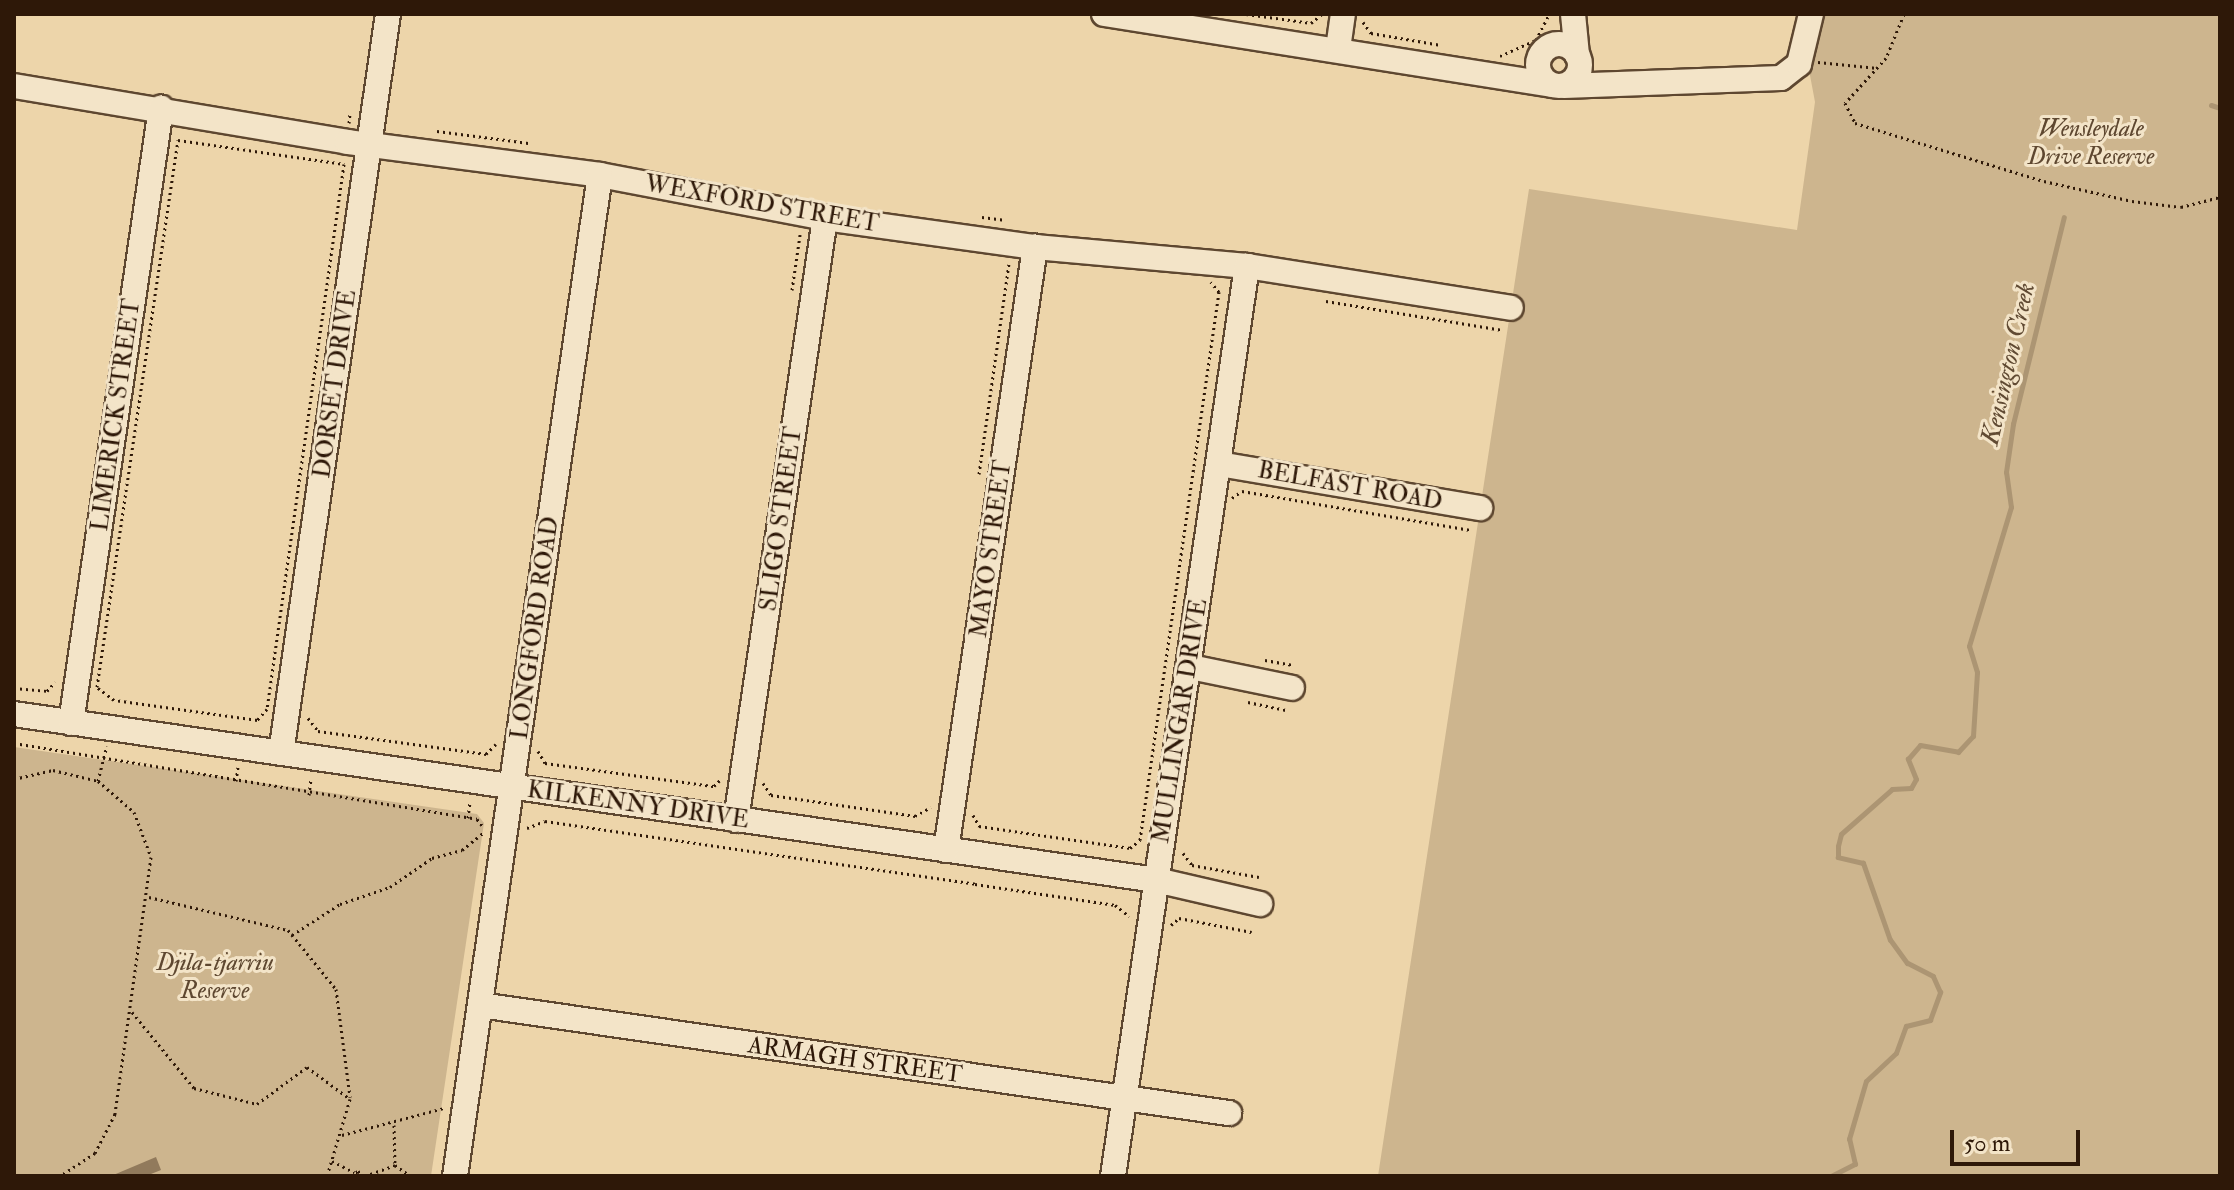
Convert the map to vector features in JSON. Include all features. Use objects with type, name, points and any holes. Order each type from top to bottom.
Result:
[{"type":"street","name":"DORSET DRIVE","points":[[281,753],[388,14]]},
{"type":"street","points":[[1104,14],[1338,49],[1478,61],[1557,86],[1775,80],[1790,75],[1800,61],[1811,14]]},
{"type":"street","points":[[1338,49],[1343,14]]},
{"type":"street","points":[[1478,61],[1554,28]]},
{"type":"street","points":[[1554,28],[1561,44],[1593,69],[1642,84]]},
{"type":"street","points":[[1554,28],[1538,70],[1557,86]]},
{"type":"street","points":[[1557,86],[1577,77],[1578,56]]},
{"type":"street","name":"WEXFORD STREET","points":[[14,86],[370,145],[600,175],[825,218],[1035,247],[1247,266],[1507,319]]},
{"type":"street","name":"LIMERICK STREET","points":[[71,723],[161,108]]},
{"type":"street","name":"LONGFORD ROAD","points":[[455,1176],[480,1005],[496,833],[512,787],[600,175]]},
{"type":"street","name":"SLIGO STREET","points":[[736,820],[825,218]]},
{"type":"street","name":"MAYO STREET","points":[[946,850],[1035,247]]},
{"type":"street","name":"MULLINGAR DRIVE","points":[[1113,1176],[1160,923],[1156,880],[1190,667],[1247,266]]},
{"type":"street","name":"BELFAST ROAD","points":[[1219,464],[1476,519]]},
{"type":"street","points":[[1190,667],[1289,699]]},
{"type":"street","name":"KILKENNY DRIVE","points":[[14,714],[1156,880],[1260,904]]},
{"type":"street","name":"ARMAGH STREET","points":[[480,1005],[1229,1113]]},
{"type":"path","points":[[1246,14],[1311,23],[1322,14]]},
{"type":"path","points":[[1364,14],[1371,33],[1457,48]]},
{"type":"path","points":[[1904,14],[1878,68],[1844,107],[1849,119],[1875,133],[2132,201],[2181,207],[2220,197]]},
{"type":"path","points":[[1478,61],[1516,53],[1554,28]]},
{"type":"path","points":[[1800,61],[1878,68]]},
{"type":"path","points":[[433,131],[531,144]]},
{"type":"path","points":[[178,140],[344,164],[267,709],[257,720],[114,700],[97,687],[178,140]]},
{"type":"path","points":[[975,216],[1017,222]]},
{"type":"path","points":[[787,232],[800,234],[791,296]]},
{"type":"path","points":[[978,481],[1010,263],[997,261]]},
{"type":"path","points":[[974,799],[972,814],[979,826],[1130,848],[1140,840],[1219,292],[1211,282],[1197,281]]},
{"type":"path","points":[[1319,300],[1507,319]]},
{"type":"path","points":[[1231,509],[1242,491],[1476,519]]},
{"type":"path","points":[[14,688],[47,691],[57,677]]},
{"type":"path","points":[[1233,698],[1289,699]]},
{"type":"path","points":[[310,704],[308,720],[316,730],[486,754],[497,739]]},
{"type":"path","points":[[14,743],[477,819],[496,833],[523,836],[534,822],[545,821],[1115,905],[1160,923],[1179,918],[1252,932]]},
{"type":"path","points":[[539,746],[545,763],[714,786],[722,777]]},
{"type":"path","points":[[98,781],[106,756]]},
{"type":"path","points":[[766,767],[763,785],[771,795],[920,817],[930,809],[933,793]]},
{"type":"path","points":[[14,779],[53,770],[98,781],[124,800],[144,828],[151,857],[149,897],[110,1129],[95,1153],[66,1175],[60,1176]]},
{"type":"path","points":[[292,935],[340,904],[373,895],[496,833]]},
{"type":"path","points":[[1182,848],[1192,865],[1259,877]]},
{"type":"path","points":[[149,897],[226,910],[292,935],[336,989],[350,1099],[342,1135],[327,1176]]},
{"type":"path","points":[[1160,923],[1167,940]]},
{"type":"path","points":[[131,1011],[194,1088],[257,1104],[307,1067],[350,1099]]},
{"type":"path","points":[[342,1135],[441,1112],[446,1093]]},
{"type":"path","points":[[394,1125],[395,1165]]},
{"type":"path","points":[[332,1161],[353,1174],[365,1176],[395,1165]]},
{"type":"path","points":[[395,1165],[411,1176]]},
{"type":"green space","name":"Wensleydale Drive Reserve","points":[[1823,14],[2220,14],[2220,1176],[1378,1176],[1529,189],[1797,230],[1815,102],[1809,70]]},
{"type":"green space","name":"Djila-tjarriu Reserve","points":[[14,747],[477,814],[484,823],[431,1176],[14,1176]]},
{"type":"building","points":[[156,1157],[161,1170],[146,1176],[111,1176]]},
{"type":"waterway","points":[[2211,105],[2220,108]]},
{"type":"waterway","name":"Kensington Creek","points":[[1831,1176],[1855,1164],[1849,1139],[1866,1081],[1896,1053],[1906,1026],[1930,1020],[1940,992],[1933,976],[1907,963],[1890,940],[1863,863],[1838,857],[1838,846],[1841,834],[1892,789],[1911,788],[1916,779],[1908,759],[1920,745],[1958,752],[1973,736],[1977,672],[1969,646],[2011,507],[2006,472],[2013,424],[2064,217]]}]
